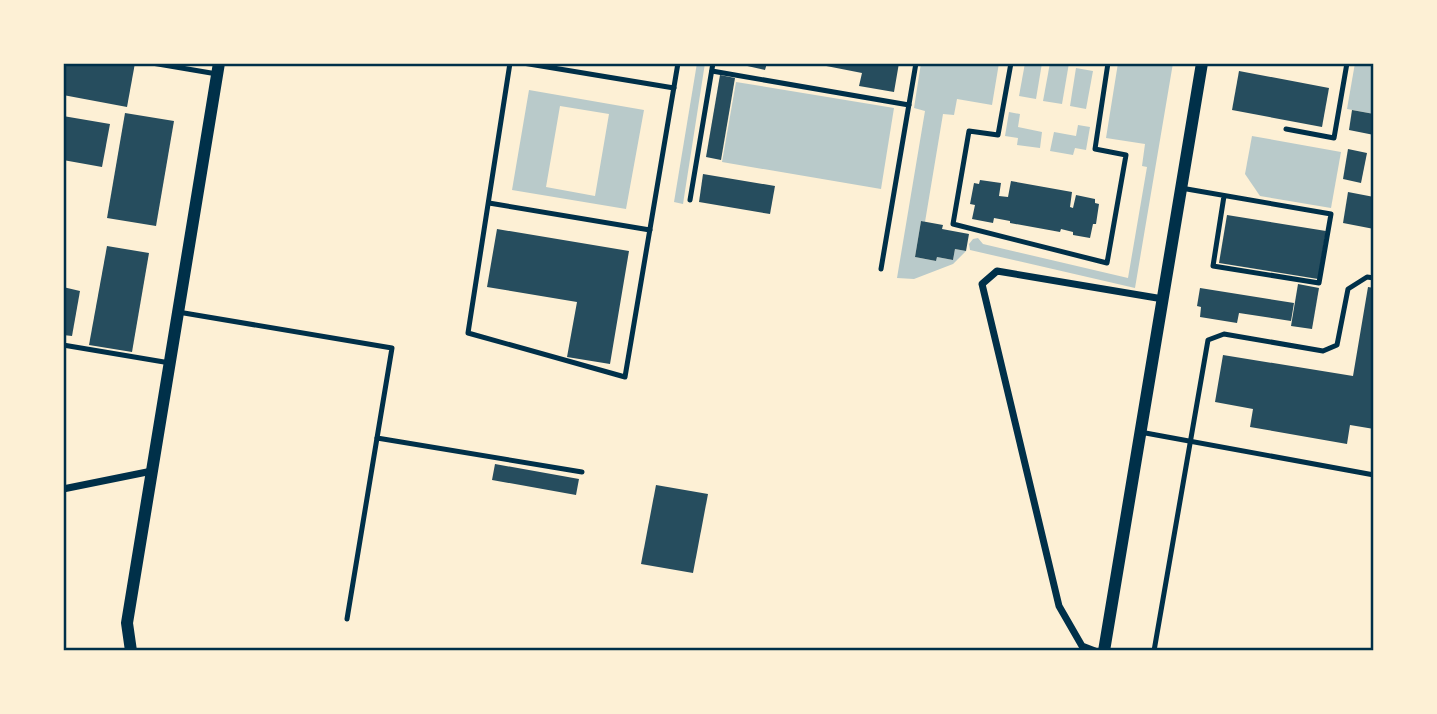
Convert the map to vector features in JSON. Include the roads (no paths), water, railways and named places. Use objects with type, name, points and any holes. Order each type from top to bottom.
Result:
[{"type":"street","points":[[1104,651],[1202,63]]},
{"type":"street","points":[[131,651],[127,623],[218,69]]},
{"type":"street","points":[[1095,651],[1082,646],[1059,606],[982,284],[997,271],[1163,299]]},
{"type":"street","points":[[63,489],[152,471]]},
{"type":"lane","points":[[152,63],[218,69]]},
{"type":"lane","points":[[510,63],[468,333],[625,377],[678,63]]},
{"type":"lane","points":[[523,63],[674,88]]},
{"type":"lane","points":[[690,200],[713,63]]},
{"type":"lane","points":[[881,269],[916,63]]},
{"type":"lane","points":[[1011,63],[998,135],[968,131],[953,224],[1107,263],[1126,155],[1095,149],[1108,63]]},
{"type":"lane","points":[[1286,129],[1334,138],[1347,63]]},
{"type":"lane","points":[[712,71],[909,105]]},
{"type":"lane","points":[[1181,188],[1331,214],[1319,283],[1213,265],[1224,196]]},
{"type":"lane","points":[[489,203],[650,230]]},
{"type":"lane","points":[[1154,651],[1208,340],[1224,334],[1323,351],[1337,345],[1348,289],[1367,277],[1374,278]]},
{"type":"lane","points":[[178,312],[391,348],[347,619]]},
{"type":"lane","points":[[63,345],[170,363]]},
{"type":"lane","points":[[1140,432],[1374,475]]},
{"type":"lane","points":[[377,438],[582,472]]}]
